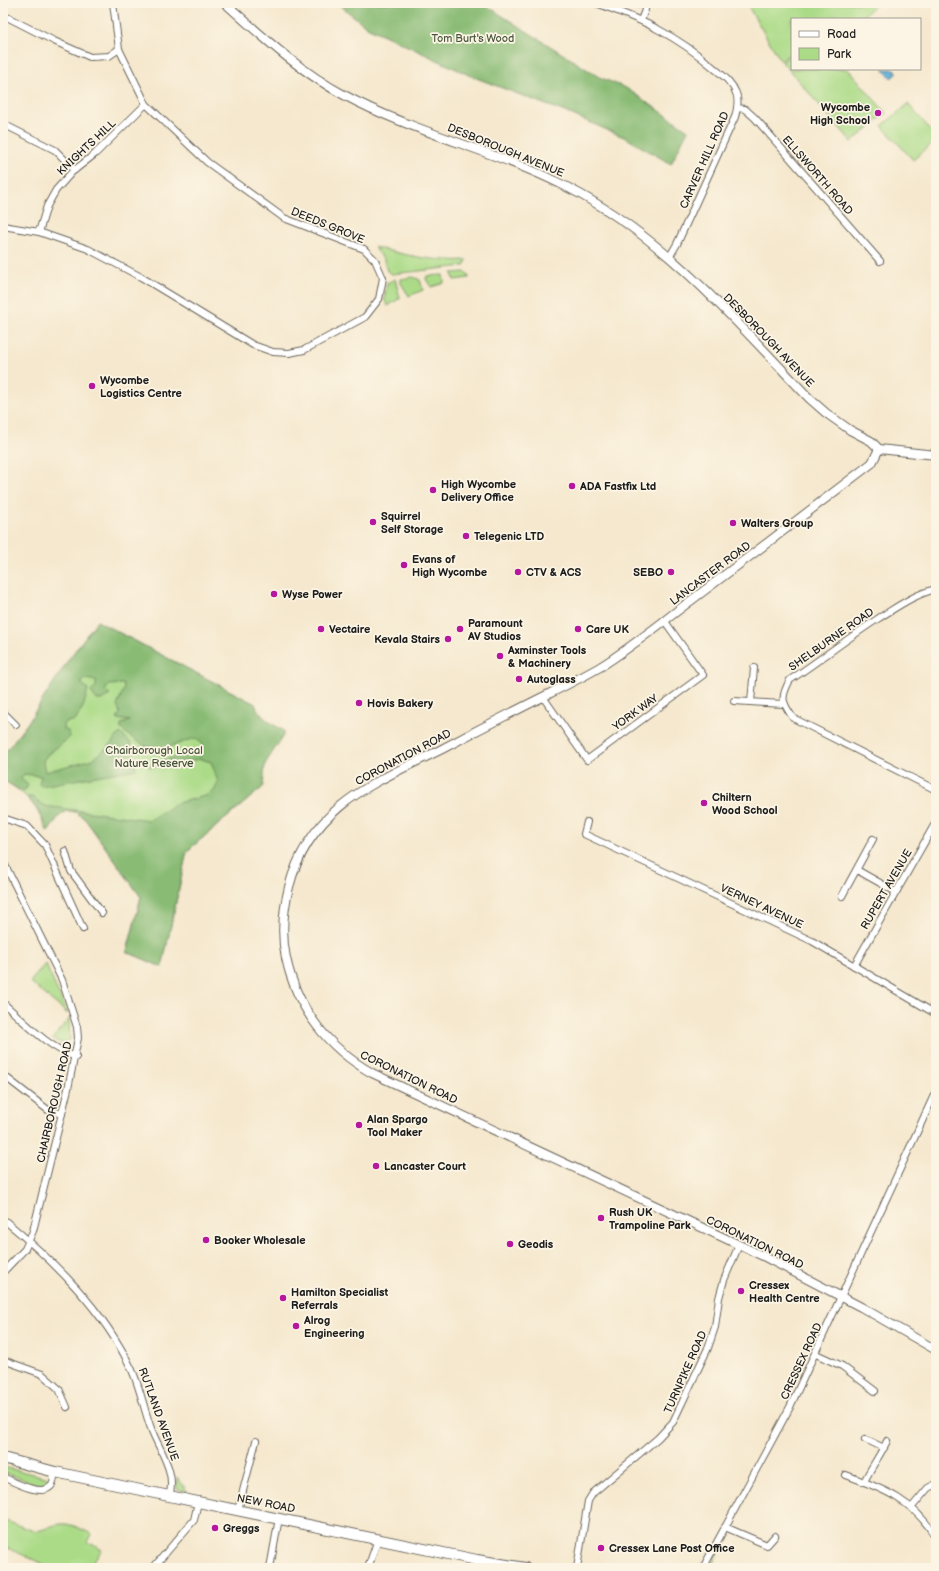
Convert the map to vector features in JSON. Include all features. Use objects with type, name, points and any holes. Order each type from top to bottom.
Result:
[{"type":"highway","name":"NEW ROAD","points":[[3,1458],[55,1472],[378,1539],[476,1564],[524,1568]]},
{"type":"street","name":"DEEDS GROVE","points":[[3,226],[39,232],[88,250],[140,277],[253,345],[273,352],[304,350],[365,317],[379,299],[383,278],[375,260],[364,249],[284,218],[207,162],[146,104],[119,49],[113,3]]},
{"type":"street","name":"DESBOROUGH AVENUE","points":[[226,3],[276,49],[324,84],[378,112],[546,176],[604,207],[644,234],[697,281],[810,399],[826,413],[850,430],[871,441],[879,449]]},
{"type":"street","name":"CARVER HILL ROAD","points":[[596,3],[641,20],[671,35],[693,50],[731,83],[737,94],[737,108],[735,117],[677,244],[670,256]]},
{"type":"street","points":[[641,20],[646,3]]},
{"type":"street","points":[[3,15],[54,41],[90,57],[109,56],[119,49]]},
{"type":"street","name":"KNIGHTS HILL","points":[[39,232],[47,206],[56,190],[75,170],[95,154],[146,104]]},
{"type":"street","name":"ELLSWORTH ROAD","points":[[737,108],[745,109],[755,118],[880,261]]},
{"type":"street","points":[[3,124],[55,150],[75,170]]},
{"type":"street","points":[[879,449],[936,455]]},
{"type":"street","name":"LANCASTER ROAD","points":[[624,651],[872,463],[879,449]]},
{"type":"street","name":"SHELBURNE ROAD","points":[[783,704],[784,691],[790,680],[854,634],[895,608],[923,592],[936,589]]},
{"type":"street","name":"YORK WAY","points":[[543,697],[587,760],[703,675],[664,620]]},
{"type":"street","name":"CORONATION ROAD","points":[[624,651],[600,667],[364,790],[338,807],[322,823],[298,860],[285,903],[284,935],[290,973],[298,996],[311,1019],[325,1037],[353,1063],[739,1245],[936,1350]]},
{"type":"street","points":[[751,702],[754,668]]},
{"type":"street","points":[[734,701],[783,704],[793,718],[936,790]]},
{"type":"street","points":[[3,712],[16,725]]},
{"type":"street","points":[[3,818],[27,826],[45,845],[83,929]]},
{"type":"street","name":"VERNEY AVENUE","points":[[587,822],[584,834],[812,941],[936,1014]]},
{"type":"street","name":"RUPERT AVENUE","points":[[854,966],[936,822]]},
{"type":"street","points":[[842,896],[873,839]]},
{"type":"street","points":[[65,850],[71,871],[102,913]]},
{"type":"street","name":"CHAIRBOROUGH ROAD","points":[[3,861],[62,980],[77,1027],[78,1038],[76,1057],[33,1231],[25,1249],[3,1272]]},
{"type":"street","points":[[857,870],[896,892]]},
{"type":"street","points":[[59,878],[71,871]]},
{"type":"street","points":[[3,1003],[64,1054],[76,1057]]},
{"type":"street","points":[[3,1075],[48,1110],[62,1114]]},
{"type":"street","name":"CRESSEX ROAD","points":[[703,1568],[790,1407],[816,1354],[840,1298],[936,1091]]},
{"type":"street","name":"RUTLAND AVENUE","points":[[3,1219],[28,1240],[84,1296],[101,1319],[132,1369],[139,1385],[151,1428],[171,1475],[172,1486],[169,1496]]},
{"type":"street","name":"TURNPIKE ROAD","points":[[577,1568],[588,1501],[593,1493],[668,1429],[680,1410],[716,1328],[719,1298],[724,1280],[739,1245]]},
{"type":"street","points":[[816,1354],[842,1366],[875,1391]]},
{"type":"street","points":[[3,1360],[42,1374],[59,1388],[67,1407]]},
{"type":"street","points":[[865,1439],[884,1448]]},
{"type":"street","points":[[238,1510],[256,1441]]},
{"type":"street","points":[[864,1482],[873,1463],[884,1448],[887,1441]]},
{"type":"street","points":[[3,1477],[38,1490],[46,1489],[52,1485],[55,1472]]},
{"type":"street","points":[[846,1475],[864,1482],[912,1507],[928,1523],[936,1538]]},
{"type":"street","points":[[912,1507],[928,1488],[936,1484]]},
{"type":"street","points":[[153,1568],[194,1520],[198,1502]]},
{"type":"street","points":[[270,1568],[279,1518]]},
{"type":"street","points":[[725,1528],[767,1545],[775,1536]]},
{"type":"street","points":[[368,1568],[378,1539]]},
{"type":"green space","name":"Tom Burt's Wood","points":[[337,3],[482,3],[599,77],[626,88],[688,130],[671,164],[626,138],[570,114],[471,76],[367,27]]},
{"type":"green space","points":[[618,3],[643,3],[639,11]]},
{"type":"green space","points":[[746,3],[878,3],[861,18],[791,18],[791,52],[781,61]]},
{"type":"green space","points":[[791,54],[791,70],[849,70],[886,113],[852,142],[782,62]]},
{"type":"green space","points":[[908,104],[936,136],[936,140],[913,160],[882,126]]},
{"type":"green space","points":[[374,247],[431,259],[467,260],[464,266],[392,274],[387,271],[384,260]]},
{"type":"green space","points":[[465,272],[468,274],[469,278],[454,280],[452,273]]},
{"type":"green space","points":[[443,275],[444,283],[431,287],[426,279],[427,276]]},
{"type":"green space","points":[[413,277],[420,280],[423,290],[409,296],[401,283],[401,279]]},
{"type":"green space","points":[[395,279],[400,298],[388,306],[384,299],[387,283]]},
{"type":"green space","name":"Chairborough Local Nature Reserve","points":[[97,621],[255,704],[247,716],[255,774],[263,787],[187,851],[162,967],[127,952],[141,897],[85,819],[76,812],[66,811],[59,816],[48,832],[35,808],[26,796],[3,780],[3,755],[27,724],[69,659]]},
{"type":"green space","name":"Chairborough Local Nature Reserve","points":[[97,621],[255,704],[263,716],[284,731],[283,736],[265,764],[263,787],[187,851],[162,967],[127,952],[141,897],[85,819],[76,812],[66,811],[59,816],[48,832],[37,808],[27,797],[32,797],[45,806],[149,820],[177,803],[205,796],[214,791],[218,782],[211,762],[201,759],[149,767],[152,763],[199,751],[203,744],[195,738],[164,748],[148,747],[140,743],[121,729],[121,724],[130,721],[117,719],[120,713],[117,706],[124,688],[123,684],[109,685],[105,691],[110,695],[101,700],[97,700],[91,692],[96,686],[96,681],[86,679],[81,681],[82,684],[88,689],[84,705],[76,720],[64,723],[63,728],[69,732],[69,738],[47,755],[43,761],[45,772],[93,759],[108,747],[120,733],[130,742],[136,769],[41,786],[39,784],[41,776],[24,774],[21,779],[28,785],[26,789],[21,791],[3,780],[3,755],[27,724],[69,659]]},
{"type":"green space","points":[[46,963],[48,970],[68,1014],[30,982]]},
{"type":"green space","points":[[69,1019],[70,1040],[61,1043],[52,1039]]},
{"type":"green space","points":[[3,1467],[50,1478],[49,1485],[40,1486],[3,1472]]},
{"type":"green space","points":[[177,1477],[188,1492],[177,1489]]},
{"type":"green space","points":[[3,1520],[34,1531],[60,1524],[74,1526],[92,1534],[88,1542],[102,1550],[88,1568],[52,1568],[3,1546]]},
{"type":"green space","points":[[725,1535],[727,1536],[709,1568]]},
{"type":"water","points":[[884,70],[895,70],[898,73],[891,78]]},
{"type":"place","name":"Wycombe High School","points":[[878,113]]},
{"type":"place","name":"Wycombe Logistics Centre","points":[[92,386]]},
{"type":"place","name":"ADA Fastfix Ltd","points":[[572,486]]},
{"type":"place","name":"High Wycombe Delivery Office","points":[[433,490]]},
{"type":"place","name":"Squirrel Self Storage","points":[[373,522]]},
{"type":"place","name":"Walters Group","points":[[733,523]]},
{"type":"place","name":"Telegenic LTD","points":[[466,536]]},
{"type":"place","name":"Evans of High Wycombe","points":[[404,565]]},
{"type":"place","name":"CTV & ACS","points":[[518,572]]},
{"type":"place","name":"SEBO","points":[[671,572]]},
{"type":"place","name":"Wyse Power","points":[[274,594]]},
{"type":"place","name":"Vectaire","points":[[321,629]]},
{"type":"place","name":"Paramount AV Studios","points":[[460,629]]},
{"type":"place","name":"Care UK","points":[[578,629]]},
{"type":"place","name":"Kevala Stairs","points":[[448,639]]},
{"type":"place","name":"Axminster Tools & Machinery","points":[[500,656]]},
{"type":"place","name":"Autoglass","points":[[519,679]]},
{"type":"place","name":"Hovis Bakery","points":[[359,703]]},
{"type":"place","name":"Chiltern Wood School","points":[[704,803]]},
{"type":"place","name":"Alan Spargo Tool Maker","points":[[359,1125]]},
{"type":"place","name":"Lancaster Court","points":[[376,1166]]},
{"type":"place","name":"Rush UK Trampoline Park","points":[[601,1218]]},
{"type":"place","name":"Booker Wholesale","points":[[206,1240]]},
{"type":"place","name":"Geodis","points":[[510,1244]]},
{"type":"place","name":"Cressex Health Centre","points":[[741,1291]]},
{"type":"place","name":"Hamilton Specialist Referrals","points":[[283,1298]]},
{"type":"place","name":"Alrog Engineering","points":[[296,1326]]},
{"type":"place","name":"Greggs","points":[[215,1528]]},
{"type":"place","name":"Cressex Lane Post Office","points":[[601,1548]]}]
